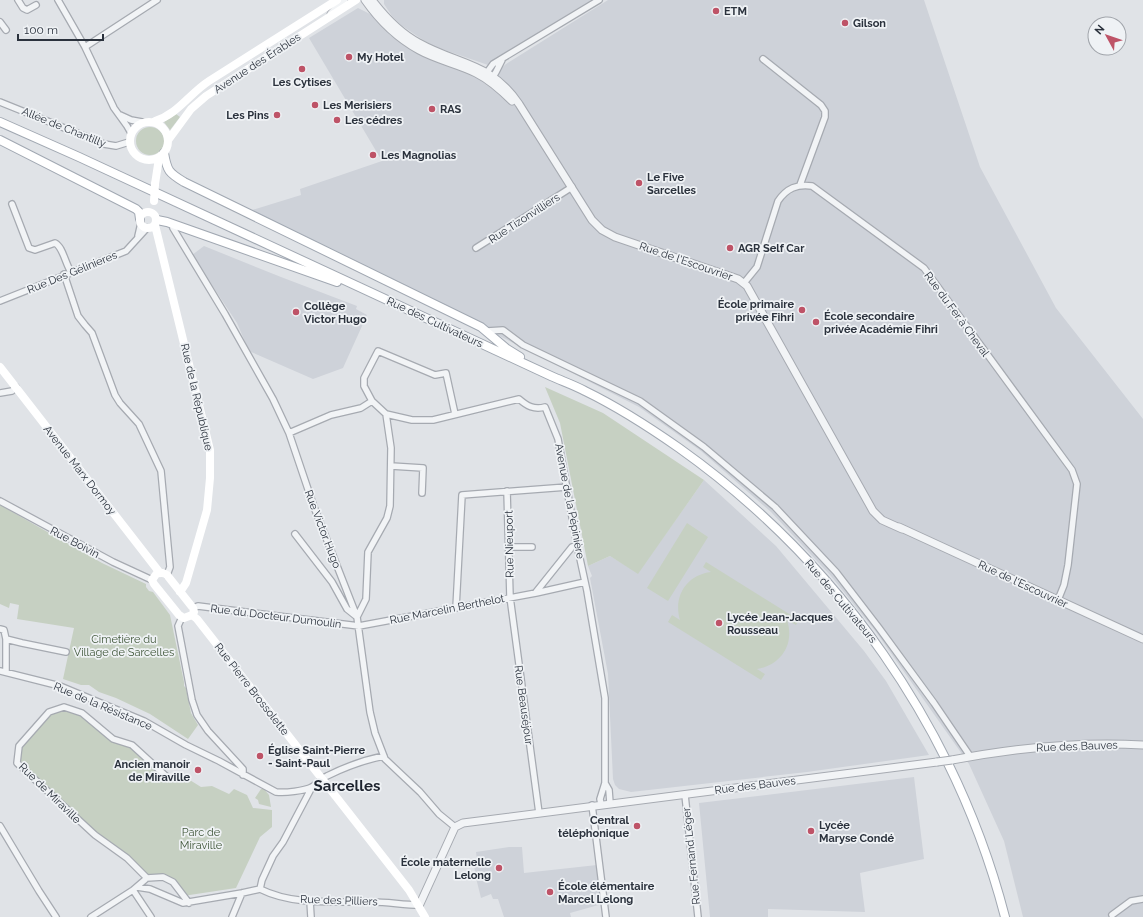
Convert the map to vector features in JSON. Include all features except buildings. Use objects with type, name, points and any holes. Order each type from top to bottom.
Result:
[{"type":"main road","name":"Avenue des Érables","points":[[155,121],[176,111],[192,93],[209,81],[337,0]]},
{"type":"main road","name":"Avenue des Érables","points":[[169,139],[191,110],[206,96],[356,0]]},
{"type":"main road","points":[[145,160],[152,160],[162,155],[168,147],[169,139],[166,131],[155,121],[142,122],[135,127],[131,133],[129,142],[132,150],[137,156],[145,160],[156,175]]},
{"type":"main road","name":"Rue des Cultivateurs","points":[[0,122],[584,390],[639,422],[706,469],[744,499],[806,559],[841,598],[871,636],[922,714],[958,782],[991,868],[1005,917]]},
{"type":"main road","points":[[0,140],[136,209],[150,224],[172,224],[337,282],[481,344]]},
{"type":"main road","points":[[162,155],[169,171],[184,182],[467,320],[487,331],[507,349],[551,376]]},
{"type":"main road","name":"Rue de la République","points":[[162,155],[156,175],[150,224],[210,450],[210,478],[206,510],[186,582],[180,592]]},
{"type":"main road","points":[[150,224],[142,214],[147,212],[154,201]]},
{"type":"main road","name":"Avenue Marx Dormoy","points":[[0,367],[164,574],[180,592]]},
{"type":"main road","name":"Rue des Cultivateurs","points":[[562,381],[655,438],[721,487],[760,520],[835,600],[861,632],[912,707],[954,785],[971,826],[992,886],[1000,917]]},
{"type":"main road","points":[[164,574],[154,576],[152,580],[159,590],[182,617],[189,617],[192,611]]},
{"type":"main road","name":"Rue Pierre Brossolette","points":[[180,592],[197,620],[323,778],[409,890],[425,917]]},
{"type":"street","points":[[18,0],[23,8],[27,10],[36,5]]},
{"type":"street","points":[[58,0],[85,47],[114,108],[131,133]]},
{"type":"street","points":[[85,47],[156,0]]},
{"type":"street","points":[[329,17],[344,0]]},
{"type":"street","name":"Rue de l'Escouvrier","points":[[365,0],[371,4],[388,27],[410,44],[426,53],[488,77],[524,113],[592,220],[607,234],[733,277],[744,283],[753,294],[873,511],[882,520],[1143,639]]},
{"type":"street","points":[[488,77],[502,60],[599,0]]},
{"type":"street","points":[[329,17],[359,4],[371,4]]},
{"type":"street","points":[[0,22],[6,30]]},
{"type":"street","points":[[744,283],[756,267],[778,201],[788,190],[800,185],[825,117],[825,111],[821,105],[763,58]]},
{"type":"street","name":"Allée de Chantilly","points":[[0,102],[104,144],[116,146],[129,142]]},
{"type":"street","points":[[119,115],[131,120],[142,122]]},
{"type":"street","name":"Rue du Fer à Cheval","points":[[800,185],[812,186],[924,268],[1072,470],[1077,484],[1067,572],[1058,600]]},
{"type":"street","name":"Rue Tizonvilliers","points":[[476,248],[572,187]]},
{"type":"street","points":[[12,204],[29,248],[35,250],[54,243],[57,244],[60,247],[71,272]]},
{"type":"street","name":"Rue Des Gélinieres","points":[[0,301],[64,274],[126,251],[150,224]]},
{"type":"street","name":"Rue Victor Hugo","points":[[173,228],[225,314],[273,399],[289,433],[314,507],[357,618],[370,712],[375,733],[385,759],[420,792],[439,814],[455,827]]},
{"type":"street","points":[[64,274],[78,316],[92,333],[115,395],[120,403],[139,424],[161,472],[170,567],[164,574]]},
{"type":"street","points":[[487,331],[503,330],[523,345],[640,401],[704,447],[776,507],[836,572],[934,703],[970,756]]},
{"type":"street","points":[[289,433],[331,415],[361,408],[372,401],[364,386],[364,378],[378,351],[435,375],[446,373],[455,414]]},
{"type":"street","points":[[0,393],[12,391],[16,387]]},
{"type":"street","name":"Avenue de la Pépinière","points":[[372,401],[386,414],[412,420],[433,420],[519,399],[532,408],[545,407],[558,439],[577,545],[586,582],[605,698],[605,783]]},
{"type":"street","points":[[295,534],[332,582],[346,609],[357,618],[366,599],[368,552],[387,518],[390,506],[391,448],[386,414]]},
{"type":"street","points":[[391,466],[423,468],[422,493]]},
{"type":"street","points":[[456,608],[462,495],[567,487]]},
{"type":"street","name":"Rue Nieuport","points":[[507,491],[510,598]]},
{"type":"street","name":"Rue Boivin","points":[[0,501],[113,562],[152,580]]},
{"type":"street","points":[[536,593],[572,547],[577,545]]},
{"type":"street","points":[[509,547],[532,547]]},
{"type":"street","name":"Rue Marcelin Berthelot","points":[[359,626],[536,593],[586,582]]},
{"type":"street","name":"Rue Beauséjour","points":[[510,598],[539,813]]},
{"type":"street","name":"Rue du Docteur Dumoulin","points":[[192,611],[198,606],[359,626]]},
{"type":"street","points":[[182,617],[178,626],[192,700],[197,715],[208,731],[243,772]]},
{"type":"street","points":[[0,629],[4,630],[6,639],[3,671]]},
{"type":"street","points":[[6,639],[66,652]]},
{"type":"street","name":"Rue de la Résistance","points":[[3,671],[60,686],[144,721],[186,745],[243,772],[272,790],[281,793],[296,791]]},
{"type":"street","name":"Rue de Miraville","points":[[147,878],[127,858],[95,835],[17,763],[19,746],[49,712],[64,707],[82,713],[113,739],[132,745],[167,777]]},
{"type":"street","name":"Rue des Bauves","points":[[455,827],[463,823],[592,805],[685,795],[937,762],[1026,748],[1097,744],[1143,745]]},
{"type":"street","points":[[135,888],[150,889],[177,901],[190,903],[260,889],[262,880],[273,856],[283,842],[312,787],[323,778],[355,764],[384,756]]},
{"type":"street","points":[[605,783],[609,790],[610,803]]},
{"type":"street","points":[[601,804],[600,799],[605,783]]},
{"type":"street","points":[[304,801],[296,791],[312,787]]},
{"type":"street","name":"Rue Fernand Léger","points":[[685,795],[698,917]]},
{"type":"street","points":[[592,805],[606,917]]},
{"type":"street","points":[[0,826],[38,891],[56,917]]},
{"type":"street","points":[[419,906],[455,827]]},
{"type":"street","points":[[91,917],[135,888],[147,878],[163,877],[173,882],[190,903]]},
{"type":"street","points":[[135,888],[151,917]]},
{"type":"street","name":"Rue des Pilliers","points":[[260,889],[272,895],[310,901],[374,902],[419,906]]},
{"type":"street","points":[[232,917],[242,893]]},
{"type":"street","points":[[1112,915],[1131,901],[1143,899]]},
{"type":"street","points":[[310,901],[311,917]]},
{"type":"shaded area","points":[[384,0],[593,0],[488,65],[433,46],[420,38],[401,25],[392,16],[384,4]]},
{"type":"shaded area","points":[[608,0],[924,0],[980,167],[1056,308],[1143,419],[1143,917],[1023,917],[1004,841],[969,764],[876,632],[831,576],[771,512],[701,451],[639,407],[252,210],[301,195],[300,189],[382,161],[309,38],[358,8],[372,15],[390,35],[412,50],[463,70],[486,82],[506,64]]},
{"type":"shaded area","name":"Collège Victor Hugo","points":[[204,246],[357,306],[356,309],[367,315],[343,368],[313,379],[249,351],[237,323],[192,255]]},
{"type":"shaded area","name":"Lycée Jean-Jacques Rousseau","points":[[704,480],[776,546],[864,651],[886,681],[929,755],[807,772],[631,792],[619,789],[615,785],[613,779],[608,674],[590,578],[592,576],[588,566],[610,556],[638,573]]},
{"type":"shaded area","name":"Lycée Maryse Condé","points":[[914,777],[924,859],[860,873],[865,912],[768,909],[768,917],[710,917],[699,803]]},
{"type":"shaded area","name":"École élémentaire Marcel Lelong","points":[[509,847],[522,847],[524,873],[597,865],[602,904],[570,913],[571,917],[504,917],[498,899],[493,899],[491,894],[481,898],[475,874],[474,861],[477,860],[476,852]]},
{"type":"green space","points":[[176,114],[180,117],[170,130],[164,122]]},
{"type":"green space","points":[[150,127],[156,128],[160,131],[163,135],[163,147],[160,151],[156,154],[150,155],[144,154],[140,151],[137,147],[136,141],[137,135],[140,131],[144,128]]},
{"type":"green space","points":[[545,387],[603,413],[704,480],[638,574],[610,556],[588,566],[560,423]]},
{"type":"green space","name":"Cimetière du Village de Sarcelles","points":[[0,505],[102,563],[146,584],[149,591],[153,592],[170,615],[184,686],[186,688],[191,713],[198,725],[188,739],[150,714],[116,698],[99,692],[89,685],[81,685],[63,679],[74,628],[17,619],[19,605],[10,603],[9,608],[0,604]]},
{"type":"green space","points":[[687,523],[708,537],[668,601],[647,588]]},
{"type":"green space","points":[[706,562],[799,620],[796,625],[787,620],[789,637],[784,652],[773,663],[766,667],[757,669],[765,674],[761,680],[668,622],[672,615],[680,620],[678,603],[680,595],[688,582],[702,574],[711,572],[703,567]]},
{"type":"green space","name":"Parc de Miraville","points":[[64,707],[82,713],[113,739],[132,745],[167,777],[185,777],[201,787],[212,786],[229,794],[234,789],[247,795],[253,808],[272,810],[272,827],[260,837],[236,888],[183,896],[173,882],[152,878],[142,872],[17,763],[19,746],[49,712]]},
{"type":"green space","points":[[261,789],[264,789],[269,795],[271,807],[259,804],[258,800],[255,798]]},
{"type":"place","name":"ETM","points":[[716,11]]},
{"type":"place","name":"Gilson","points":[[845,23]]},
{"type":"place","name":"My Hotel","points":[[349,57]]},
{"type":"place","name":"Les Cytises","points":[[302,69]]},
{"type":"place","name":"Les Merisiers","points":[[315,105]]},
{"type":"place","name":"RAS","points":[[432,109]]},
{"type":"place","name":"Les Pins","points":[[277,115]]},
{"type":"place","name":"Les cédres","points":[[337,120]]},
{"type":"place","name":"Les Magnolias","points":[[373,155]]},
{"type":"place","name":"Le Five Sarcelles","points":[[639,183]]},
{"type":"place","name":"AGR Self Car","points":[[730,248]]},
{"type":"place","name":"École primaire privée Fihri","points":[[802,310]]},
{"type":"place","name":"Collège Victor Hugo","points":[[296,312]]},
{"type":"place","name":"École secondaire privée Académie Fihri","points":[[816,322]]},
{"type":"place","name":"Lycée Jean-Jacques Rousseau","points":[[719,623]]},
{"type":"place","name":"Église Saint-Pierre - Saint-Paul","points":[[260,756]]},
{"type":"place","name":"Ancien manoir de Miraville","points":[[198,770]]},
{"type":"place","name":"Central téléphonique","points":[[637,826]]},
{"type":"place","name":"Lycée Maryse Condé","points":[[811,831]]},
{"type":"place","name":"École maternelle Lelong","points":[[499,868]]},
{"type":"place","name":"École élémentaire Marcel Lelong","points":[[550,892]]},
{"type":"district","name":"Sarcelles","points":[[347,786]]}]
